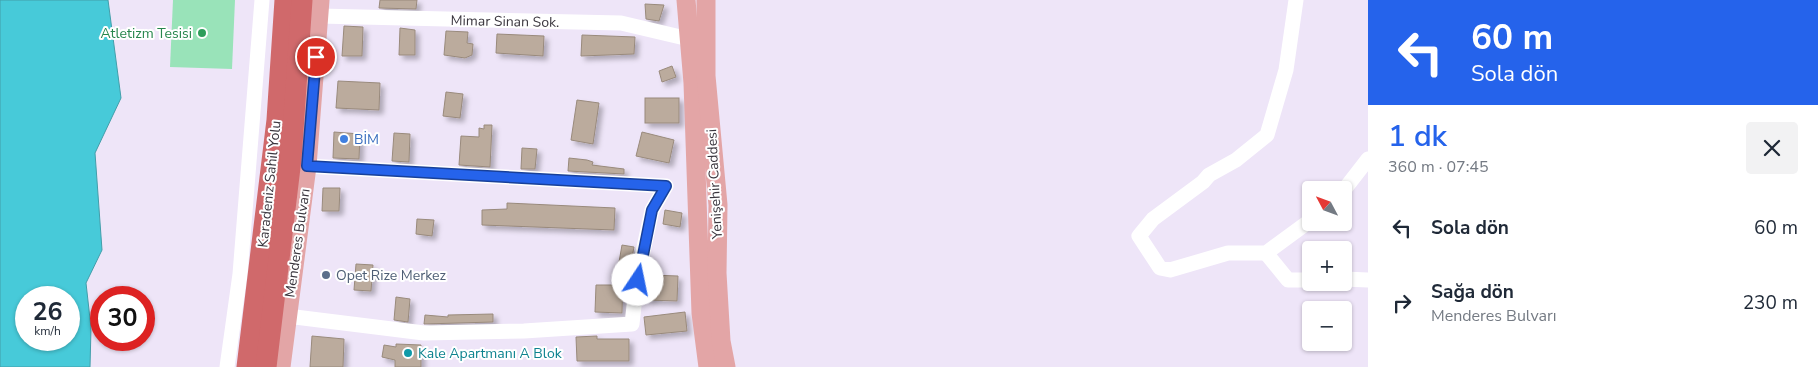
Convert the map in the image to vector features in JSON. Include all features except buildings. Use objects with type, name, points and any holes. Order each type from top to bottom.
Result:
[{"type":"highway","name":"Karadeniz Sahil Yolu","points":[[247,367],[277,120],[284,0]]},
{"type":"highway","name":"Karadeniz Sahil Yolu","points":[[266,367],[291,159],[302,0]]},
{"type":"main road","name":"Yenişehir Caddesi","points":[[686,0],[693,83],[701,314],[708,367]]},
{"type":"main road","name":"Yenişehir Caddesi","points":[[706,0],[706,76],[718,205],[717,273],[720,341],[726,367]]},
{"type":"main road","name":"Menderes Bulvarı","points":[[281,367],[307,166],[320,8]]},
{"type":"street","points":[[227,367],[240,274],[262,0]]},
{"type":"street","points":[[1296,0],[1286,70],[1266,135],[1236,160],[1209,175],[1203,182],[1153,219],[1139,236],[1160,268],[1170,270],[1228,253],[1266,253],[1302,227]]},
{"type":"street","name":"Mimar Sinan Sok.","points":[[320,8],[621,23],[689,39]]},
{"type":"street","points":[[1351,181],[1368,159]]},
{"type":"street","points":[[288,316],[424,334],[524,331],[632,324],[638,280],[652,210],[666,186],[307,166]]},
{"type":"street","points":[[1266,253],[1288,280],[1302,280]]},
{"type":"street","points":[[1352,279],[1368,280]]},
{"type":"green space","name":"Atletizm Tesisi","points":[[173,0],[235,0],[232,69],[170,67]]},
{"type":"water","points":[[0,0],[108,0],[121,98],[95,153],[102,250],[86,283],[90,319],[90,367],[0,367]]},
{"type":"place","name":"Atletizm Tesisi","points":[[202,33]]},
{"type":"place","name":"BİM","points":[[344,139]]},
{"type":"place","name":"Opet Rize Merkez","points":[[326,275]]},
{"type":"place","name":"Kale Apartmanı A Blok","points":[[408,353]]},
{"type":"route","points":[[316,57],[307,166],[666,186],[652,210],[638,280]]}]
